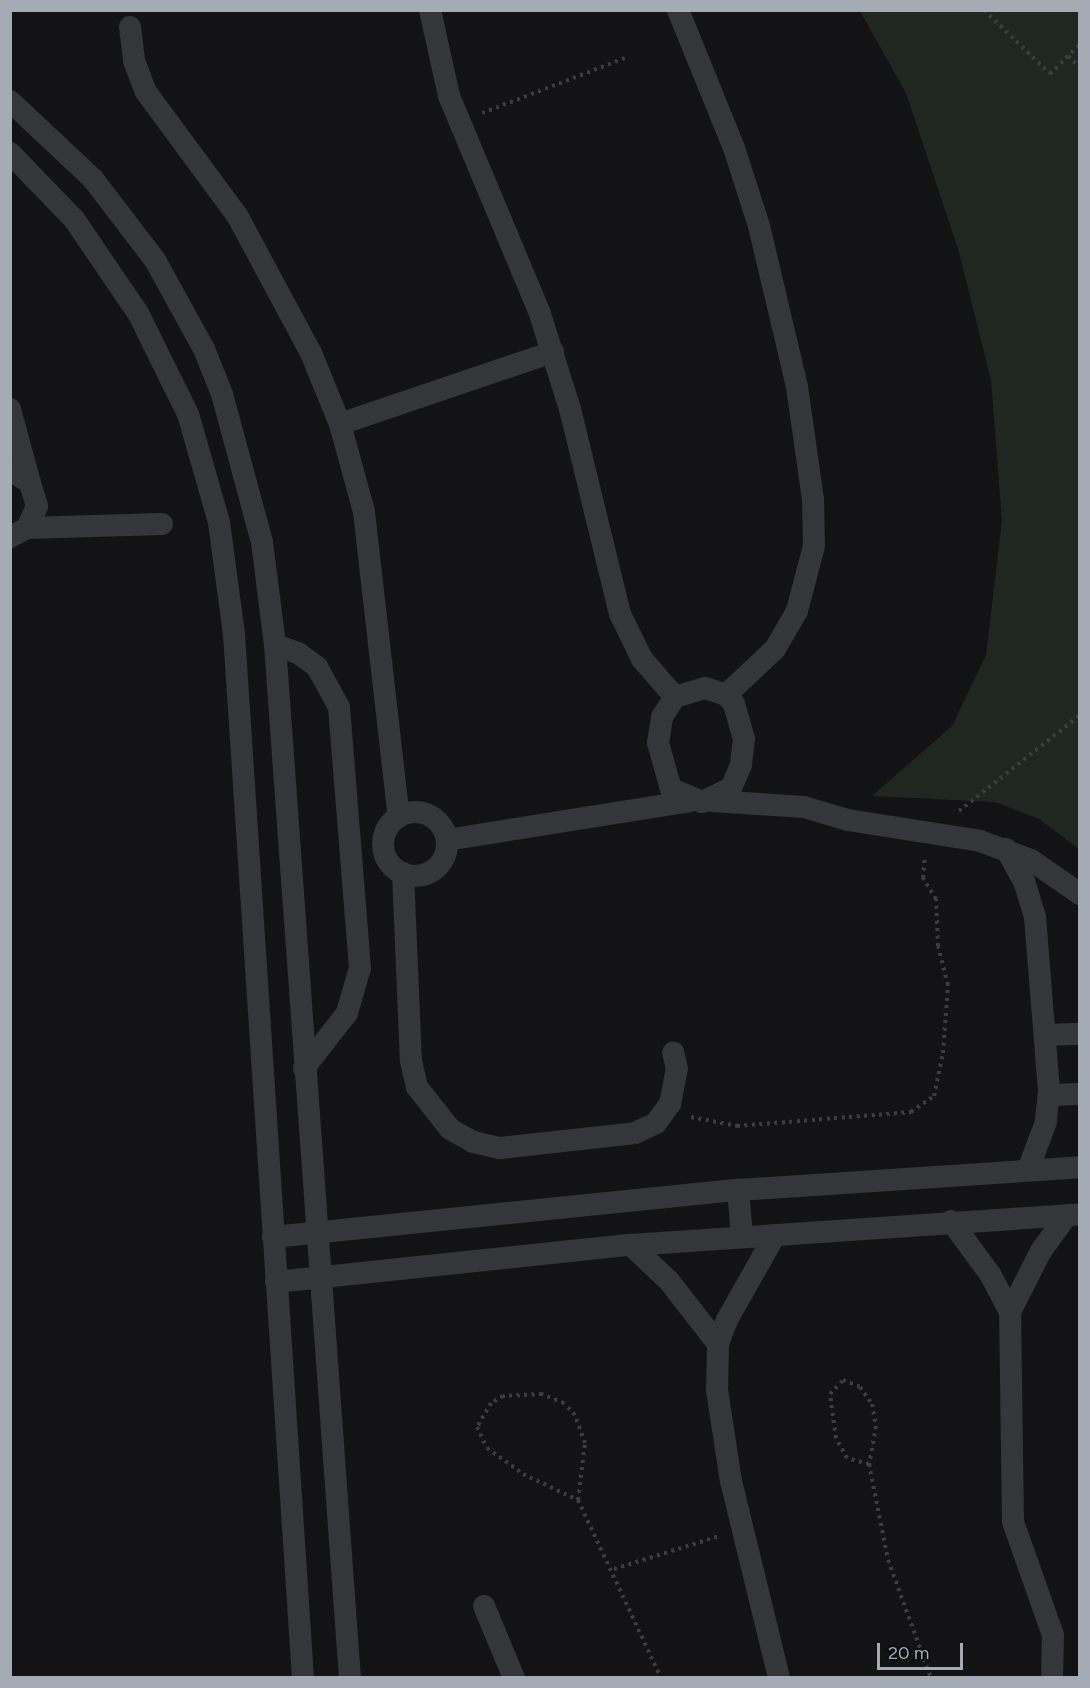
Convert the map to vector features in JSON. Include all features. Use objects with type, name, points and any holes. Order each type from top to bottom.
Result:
[{"type":"street","points":[[430,10],[438,60],[459,122],[509,234],[553,352],[620,614],[642,659],[675,697]]},
{"type":"street","points":[[678,10],[734,148],[759,226],[797,387],[813,500],[814,546],[797,611],[775,649],[726,695]]},
{"type":"street","points":[[129,27],[146,92],[238,217],[311,352],[340,424],[364,512],[394,821],[384,850],[400,872],[411,1060],[417,1087],[450,1129],[491,1146],[522,1146],[635,1133],[656,1123],[670,1104],[677,1070],[673,1052]]},
{"type":"street","points":[[14,110],[93,179],[155,260],[204,350],[240,452],[262,542],[275,645],[318,1279],[350,1677]]},
{"type":"street","points":[[10,153],[74,219],[138,313],[188,414],[219,522],[234,634],[303,1677]]},
{"type":"street","points":[[340,424],[553,352]]},
{"type":"street","points":[[10,409],[37,506],[19,533]]},
{"type":"street","points":[[10,471],[30,483]]},
{"type":"street","points":[[19,533],[162,524]]},
{"type":"street","points":[[275,645],[298,653],[331,685],[339,707],[360,968],[356,991],[347,1013],[304,1068]]},
{"type":"street","points":[[690,801],[671,789],[659,755],[662,717],[675,697],[694,688],[726,695],[740,713],[743,752],[731,788],[712,801]]},
{"type":"street","points":[[447,840],[690,801],[804,807],[928,835],[1006,849],[1055,874],[1080,894]]},
{"type":"street","points":[[349,826],[429,816],[447,840],[444,858],[430,872],[353,875]]},
{"type":"street","points":[[1006,849],[1024,881],[1035,917],[1045,1035],[1049,1095],[1046,1122],[1028,1170]]},
{"type":"street","points":[[1045,1035],[1080,1034]]},
{"type":"street","points":[[1049,1095],[1080,1094]]},
{"type":"street","points":[[273,1237],[738,1190],[1080,1167]]},
{"type":"street","points":[[738,1190],[742,1236]]},
{"type":"street","points":[[276,1282],[631,1245],[951,1221],[1073,1215]]},
{"type":"street","points":[[1010,1312],[1041,1251],[1073,1215]]},
{"type":"street","points":[[951,1221],[990,1274],[1010,1312],[1013,1522],[1053,1635],[1052,1677]]},
{"type":"street","points":[[775,1235],[748,1276],[718,1344],[721,1436],[779,1677]]},
{"type":"street","points":[[631,1245],[669,1281],[718,1344]]},
{"type":"street","points":[[484,1606],[514,1677]]},
{"type":"path","points":[[984,10],[1050,74],[1080,44]]},
{"type":"path","points":[[1068,56],[1080,68]]},
{"type":"path","points":[[459,122],[625,58]]},
{"type":"path","points":[[670,1104],[701,1122],[737,1126],[911,1112],[924,1106],[934,1096],[944,1053],[948,985],[938,946],[936,899],[923,878],[928,835],[1080,715]]},
{"type":"path","points":[[869,1464],[847,1458],[836,1438],[830,1394],[843,1380],[853,1381],[872,1404],[876,1426],[869,1464],[888,1560],[931,1677]]},
{"type":"path","points":[[578,1500],[586,1458],[575,1415],[564,1403],[542,1394],[503,1396],[491,1403],[477,1427],[487,1448],[523,1474],[578,1500],[614,1569],[661,1677]]},
{"type":"path","points":[[614,1569],[743,1529]]},
{"type":"shaded area","points":[[860,11],[1079,11],[1079,849],[1039,819],[995,802],[872,796],[952,726],[986,655],[1002,521],[991,380],[959,252],[906,93]]}]
